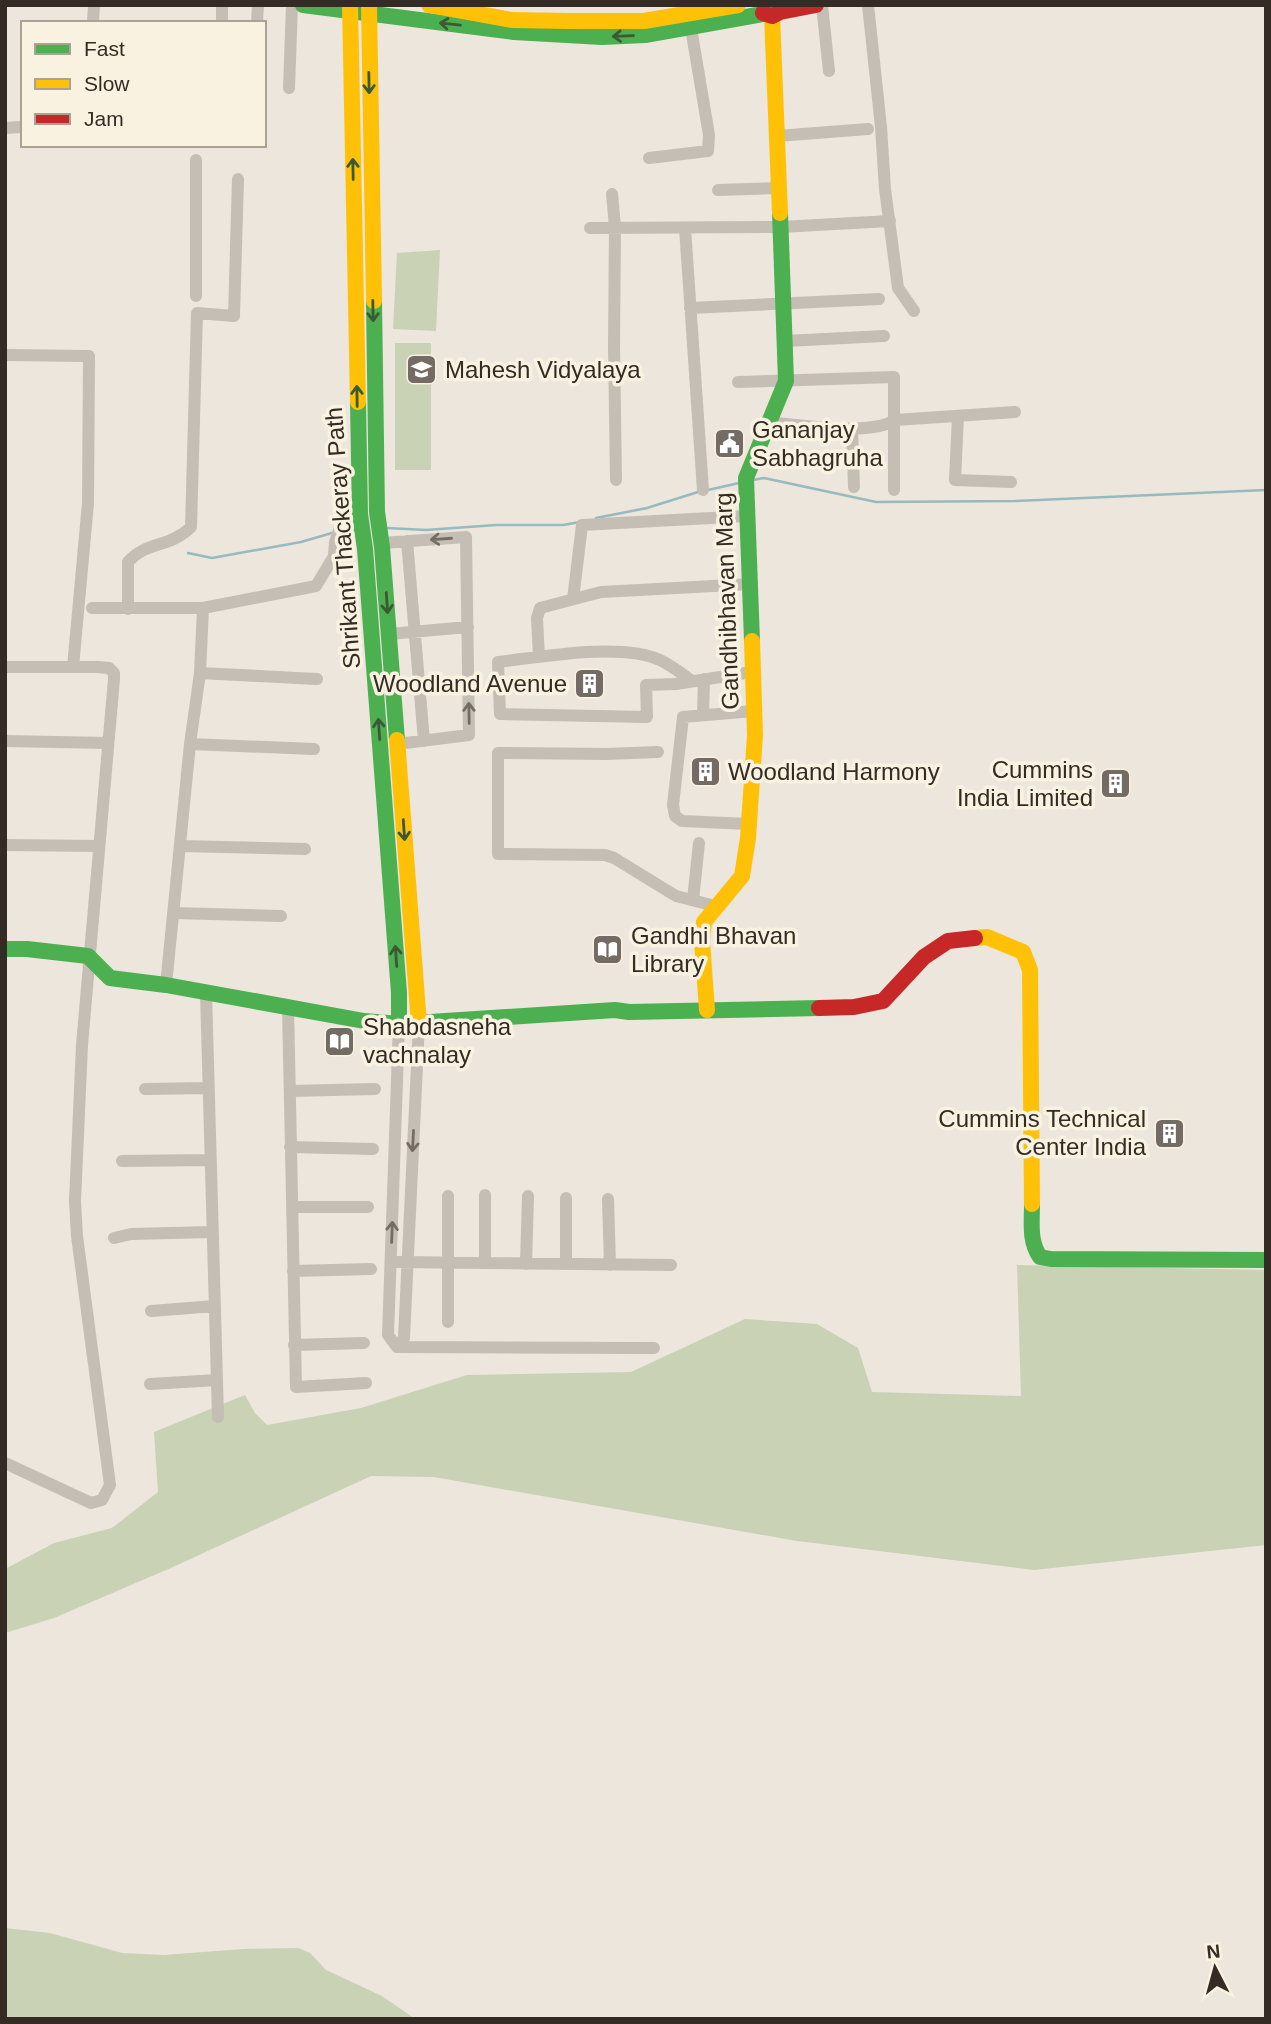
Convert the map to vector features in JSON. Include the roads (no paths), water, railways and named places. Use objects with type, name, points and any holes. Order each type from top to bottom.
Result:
[{"type":"street","points":[[289,88],[292,5]]},
{"type":"street","points":[[294,62],[301,5],[540,20],[644,21],[738,5]]},
{"type":"street","points":[[429,5],[510,12],[540,20],[645,35],[771,10],[816,5]]},
{"type":"street","points":[[822,5],[829,71]]},
{"type":"street","points":[[868,5],[898,288],[914,311]]},
{"type":"street","name":"Shrikant Thackeray Path","points":[[350,8],[359,508],[399,993],[399,1024]]},
{"type":"street","name":"Shrikant Thackeray Path","points":[[369,10],[377,512],[419,1024]]},
{"type":"street","name":"Gandhibhavan Marg","points":[[707,1010],[702,942],[704,922],[742,876],[749,824],[755,736],[746,482],[786,381],[771,10]]},
{"type":"street","points":[[649,158],[708,151],[709,135],[691,28]]},
{"type":"street","points":[[5,128],[21,127]]},
{"type":"street","points":[[777,136],[868,129]]},
{"type":"street","points":[[196,160],[196,296]]},
{"type":"street","points":[[128,609],[128,562],[137,552],[180,538],[191,527],[197,313],[234,316],[238,179]]},
{"type":"street","points":[[718,190],[779,188]]},
{"type":"street","points":[[612,194],[615,227],[616,480]]},
{"type":"street","points":[[590,228],[780,227],[890,221]]},
{"type":"street","points":[[685,228],[703,490]]},
{"type":"street","points":[[690,308],[879,299]]},
{"type":"street","points":[[785,341],[884,335]]},
{"type":"street","points":[[5,355],[89,356],[88,502],[73,667]]},
{"type":"street","points":[[738,383],[894,377],[894,489]]},
{"type":"street","points":[[769,422],[852,428],[886,426],[895,420],[1015,412]]},
{"type":"street","points":[[958,416],[955,480],[1011,482]]},
{"type":"street","points":[[852,428],[854,487]]},
{"type":"street","points":[[92,608],[203,608],[316,586],[334,556],[335,541],[343,519],[359,508]]},
{"type":"street","points":[[573,599],[582,525],[747,516]]},
{"type":"street","points":[[381,539],[407,541],[466,537],[469,735],[397,744]]},
{"type":"street","points":[[407,541],[424,741]]},
{"type":"street","points":[[539,657],[537,618],[540,608],[601,592],[751,584]]},
{"type":"street","points":[[166,985],[190,744],[200,673],[203,608]]},
{"type":"street","points":[[389,634],[468,627]]},
{"type":"street","points":[[698,680],[659,659],[607,651],[498,662],[500,714],[647,717],[646,685],[698,680],[752,672]]},
{"type":"street","points":[[5,667],[109,668],[114,673],[88,956],[75,1201],[76,1236],[110,1485],[102,1500],[90,1503],[5,1463]]},
{"type":"street","points":[[200,673],[317,679]]},
{"type":"street","points":[[698,680],[703,715]]},
{"type":"street","points":[[749,824],[682,821],[675,816],[673,805],[683,717],[754,711]]},
{"type":"street","points":[[5,741],[108,744]]},
{"type":"street","points":[[190,744],[314,749]]},
{"type":"street","points":[[658,752],[498,752],[498,855],[606,855],[676,896],[715,906]]},
{"type":"street","points":[[693,900],[699,843]]},
{"type":"street","points":[[5,845],[99,846]]},
{"type":"street","points":[[180,846],[304,849]]},
{"type":"street","points":[[173,913],[281,916]]},
{"type":"street","points":[[5,950],[27,949],[88,956],[110,978],[166,985],[364,1021],[419,1024],[496,1016],[615,1010],[629,1012],[854,1007],[883,1001],[924,957],[948,942],[987,937],[1023,952],[1030,970],[1032,1238],[1040,1257],[1266,1260]]},
{"type":"street","points":[[206,992],[218,1417]]},
{"type":"street","points":[[288,1007],[296,1387],[366,1383]]},
{"type":"street","points":[[397,1347],[388,1335],[399,1024]]},
{"type":"street","points":[[397,1347],[404,1338],[419,1024]]},
{"type":"street","points":[[145,1089],[208,1088]]},
{"type":"street","points":[[290,1091],[375,1090]]},
{"type":"street","points":[[396,1110],[414,1109]]},
{"type":"street","points":[[290,1147],[373,1149]]},
{"type":"street","points":[[122,1161],[210,1160]]},
{"type":"street","points":[[485,1195],[485,1263]]},
{"type":"street","points":[[448,1196],[448,1322]]},
{"type":"street","points":[[526,1264],[527,1196]]},
{"type":"street","points":[[566,1198],[566,1264]]},
{"type":"street","points":[[608,1199],[610,1265]]},
{"type":"street","points":[[292,1207],[368,1208]]},
{"type":"street","points":[[114,1238],[131,1234],[212,1232]]},
{"type":"street","points":[[391,1261],[671,1265]]},
{"type":"street","points":[[293,1271],[371,1269]]},
{"type":"street","points":[[151,1311],[215,1306]]},
{"type":"street","points":[[294,1345],[364,1343]]},
{"type":"street","points":[[397,1347],[654,1348]]},
{"type":"street","points":[[150,1384],[217,1380]]},
{"type":"waterway","points":[[753,480],[764,478],[876,502],[1015,501],[1266,490]]},
{"type":"waterway","points":[[708,490],[739,483]]},
{"type":"waterway","points":[[596,518],[647,508],[698,492]]},
{"type":"waterway","points":[[387,528],[426,530],[496,525],[563,525],[580,522]]},
{"type":"waterway","points":[[342,531],[356,530]]},
{"type":"waterway","points":[[188,553],[212,558],[301,542],[332,533]]},
{"type":"place","name":"Mahesh Vidyalaya","points":[[422,370]]},
{"type":"place","name":"Gananjay Sabhagruha","points":[[729,444]]},
{"type":"place","name":"Woodland Avenue","points":[[590,684]]},
{"type":"place","name":"Woodland Harmony","points":[[705,772]]},
{"type":"place","name":"Cummins India Limited","points":[[1116,784]]},
{"type":"place","name":"Gandhi Bhavan Library","points":[[608,950]]},
{"type":"place","name":"Shabdasneha vachnalay","points":[[340,1041]]},
{"type":"place","name":"Cummins Technical Center India","points":[[1169,1133]]}]
